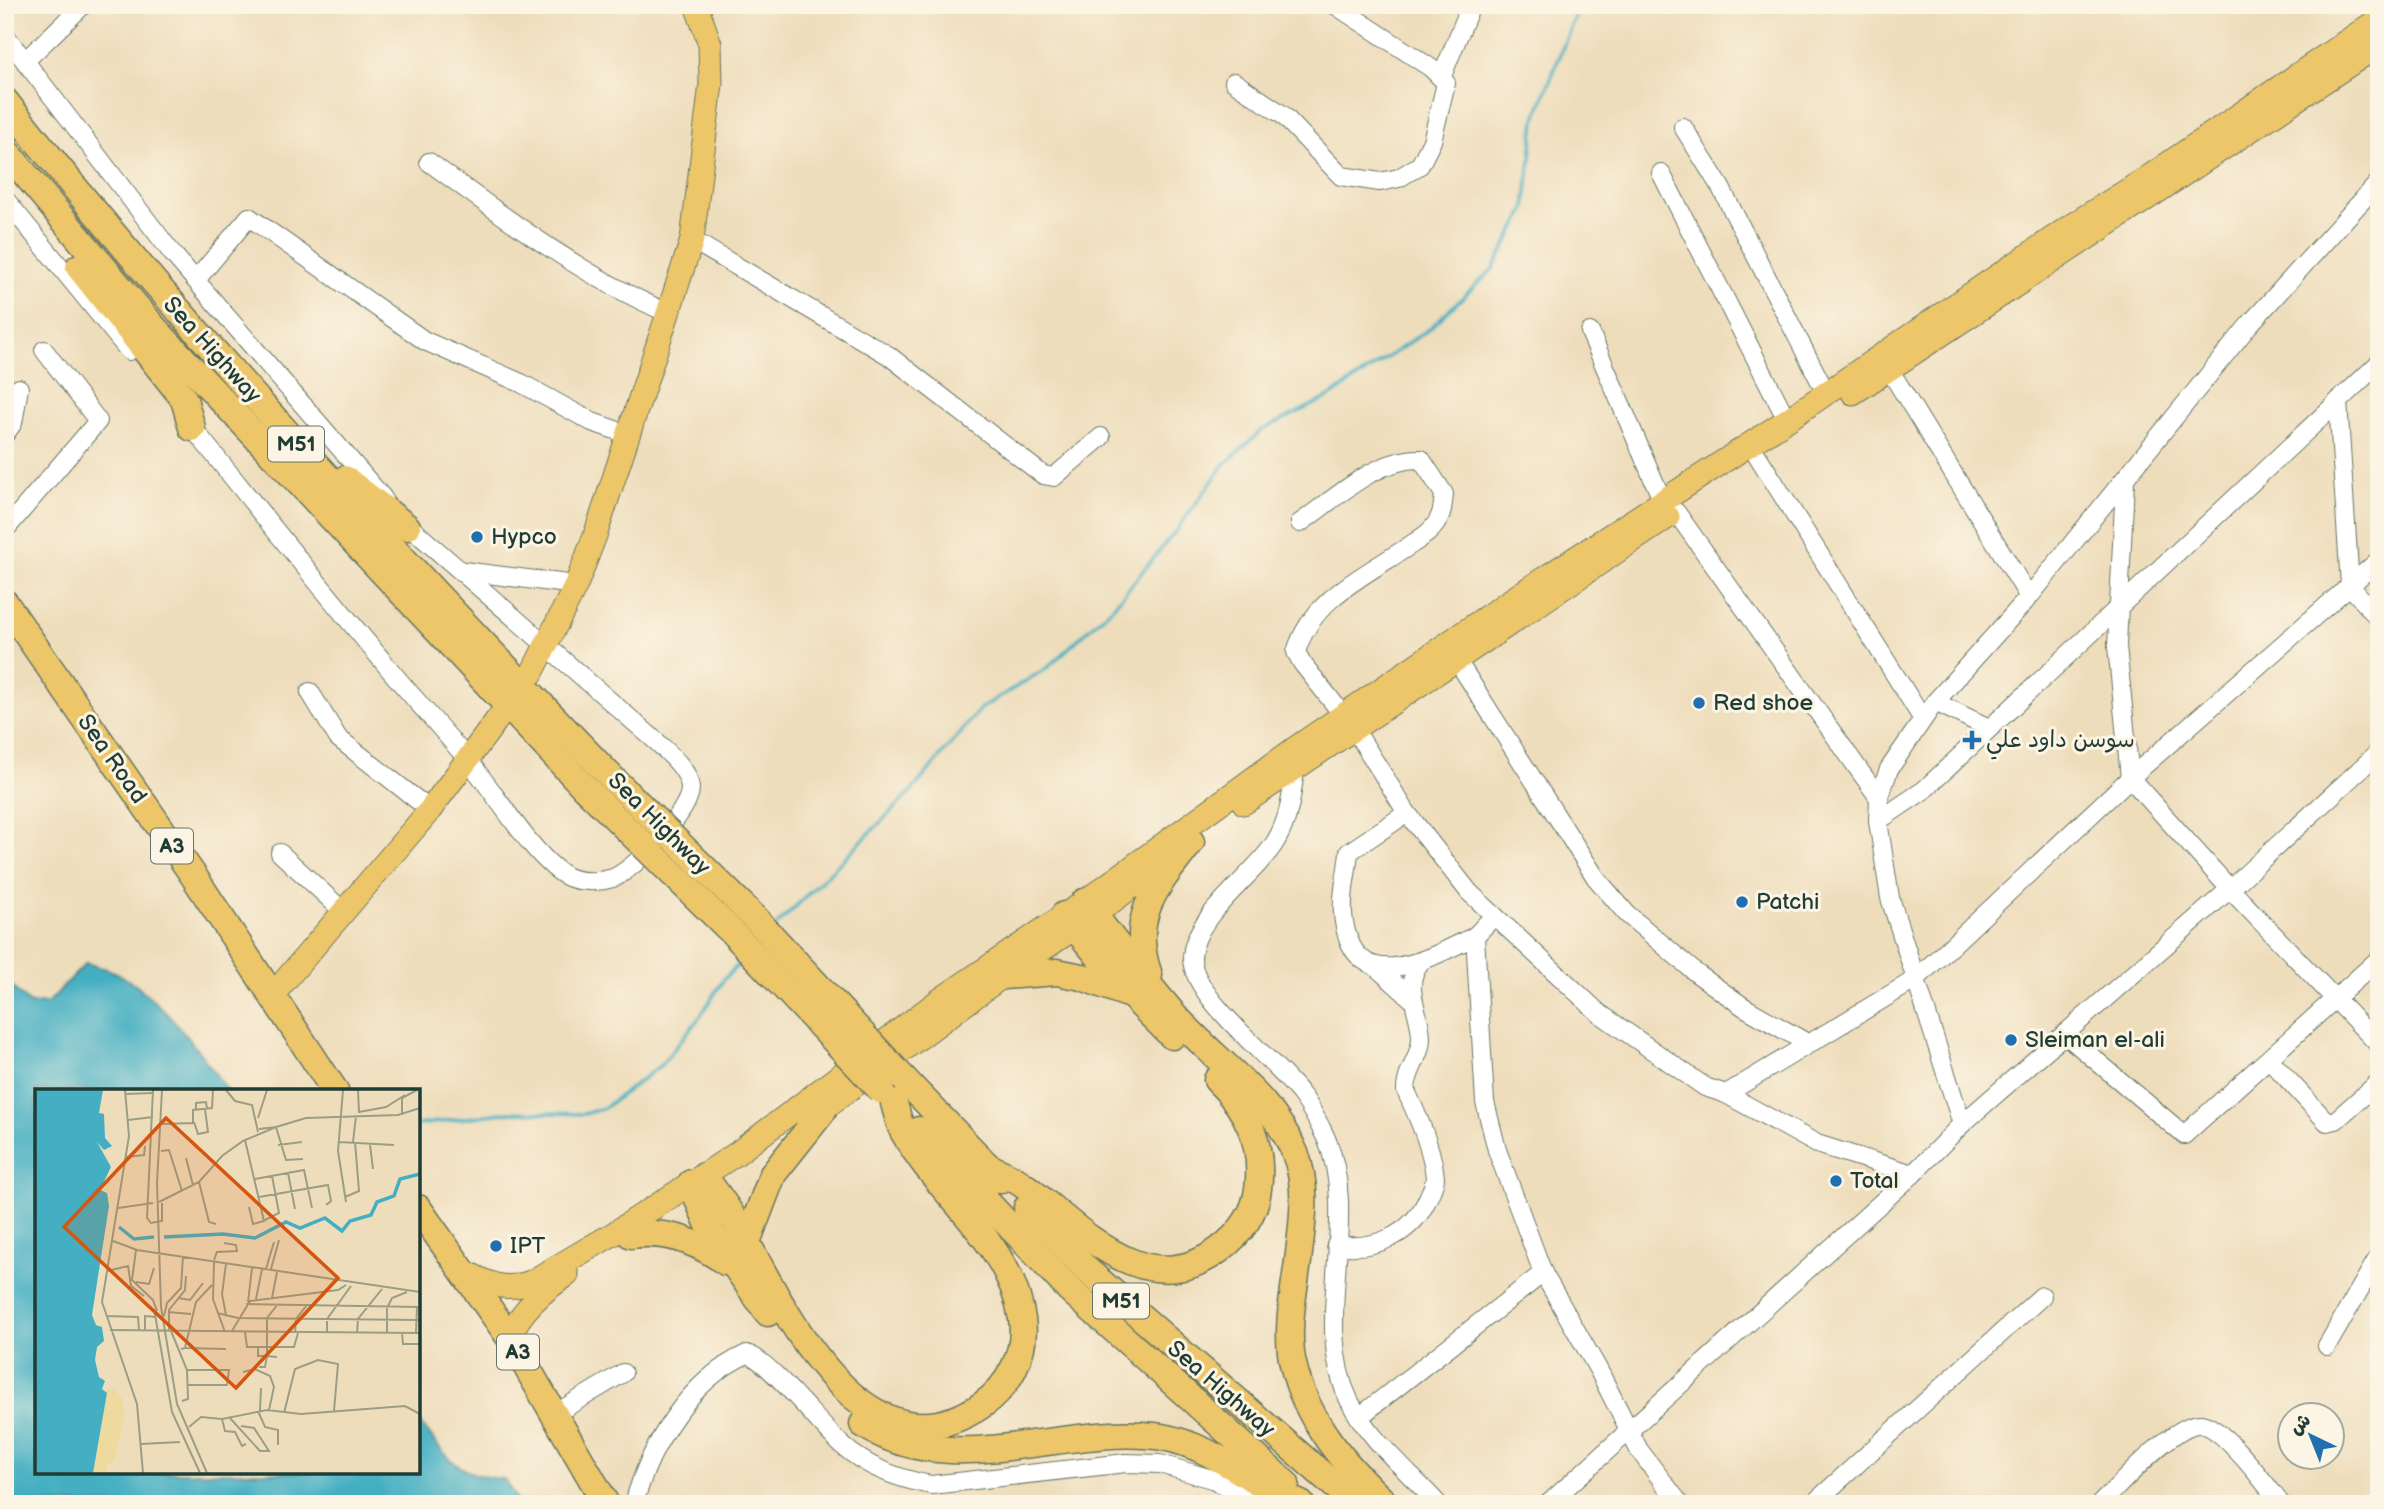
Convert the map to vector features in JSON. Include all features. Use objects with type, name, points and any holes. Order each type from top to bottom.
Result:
[{"type":"highway","name":"Sea Highway","points":[[5,102],[168,301],[387,544],[605,771],[754,917],[893,1091],[1069,1289],[1308,1504]]},
{"type":"highway","name":"Sea Highway","points":[[5,150],[156,330],[585,788],[893,1091],[989,1167],[1087,1270],[1356,1504]]},
{"type":"highway","points":[[5,167],[76,263],[184,398],[192,428]]},
{"type":"highway","points":[[279,425],[407,527]]},
{"type":"highway","name":"Sea Road","points":[[5,603],[193,875],[334,1089]]},
{"type":"highway","points":[[1143,992],[1142,921],[1160,882],[1191,842]]},
{"type":"highway","points":[[989,1167],[1025,1186],[1095,1245],[1134,1264],[1162,1268],[1208,1258],[1234,1238],[1249,1219],[1258,1195],[1259,1145],[1232,1095],[1079,915]]},
{"type":"highway","points":[[1003,976],[1057,972],[1143,992],[1246,1086],[1281,1127],[1295,1153],[1302,1178],[1303,1222],[1291,1326],[1293,1363],[1301,1390],[1329,1443],[1355,1474],[1386,1504]]},
{"type":"highway","points":[[701,1184],[747,1242],[788,1318],[839,1382],[872,1411],[896,1422],[922,1424],[967,1415],[986,1403],[1007,1381],[1022,1345],[1022,1320],[1017,1295],[1010,1275],[995,1250],[904,1133],[893,1091]]},
{"type":"highway","points":[[747,1242],[773,1174],[822,1111]]},
{"type":"highway","points":[[701,1184],[713,1236],[737,1272],[827,1392],[867,1426],[903,1444],[961,1450],[1105,1434],[1164,1438],[1192,1445],[1301,1504]]},
{"type":"highway","name":"A3","points":[[420,1211],[466,1272],[510,1338],[552,1415],[606,1504]]},
{"type":"highway","points":[[631,1235],[648,1232],[702,1245],[737,1272]]},
{"type":"main road","points":[[532,673],[576,585],[596,533],[626,434],[692,240],[711,84],[710,44],[696,5]]},
{"type":"main road","points":[[510,1338],[512,1329],[555,1283],[631,1235],[701,1184],[941,999],[1079,915],[1191,842],[1295,769],[1349,722],[1456,659],[1787,420],[2379,19]]},
{"type":"main road","points":[[466,1272],[493,1287],[521,1286],[531,1282],[822,1111],[1003,976],[1079,915],[1349,722],[1670,507],[1758,455],[2379,45]]},
{"type":"main road","points":[[271,997],[430,810],[499,718]]},
{"type":"street","points":[[26,60],[83,5]]},
{"type":"street","points":[[1335,5],[1442,76]]},
{"type":"street","points":[[1234,82],[1283,115],[1341,176],[1380,182],[1399,178],[1420,165],[1432,141],[1446,91],[1442,76],[1471,5]]},
{"type":"street","points":[[5,35],[172,253],[407,527],[463,571],[547,644],[676,761],[690,787],[686,805],[656,843],[628,869],[613,878],[590,881],[569,878],[551,866],[467,759],[382,660],[5,199]]},
{"type":"street","points":[[1683,127],[1721,188],[1826,393]]},
{"type":"street","points":[[429,162],[520,229],[639,300],[668,313]]},
{"type":"street","points":[[1661,173],[1787,420]]},
{"type":"street","points":[[1962,1124],[1890,898],[1878,821],[1879,798],[1889,769],[1922,718],[2029,597],[2249,325],[2379,182]]},
{"type":"street","points":[[196,280],[248,217],[425,341],[521,383],[592,422],[626,434]]},
{"type":"street","points":[[692,240],[888,355],[1043,475],[1054,477],[1065,471],[1101,437]]},
{"type":"street","points":[[1590,332],[1670,507],[1879,798]]},
{"type":"street","points":[[5,530],[98,421],[44,350]]},
{"type":"street","points":[[1878,821],[1924,790],[2117,612],[2379,363]]},
{"type":"street","points":[[1889,369],[2029,597]]},
{"type":"street","points":[[5,434],[13,423],[19,388]]},
{"type":"street","points":[[2338,401],[2350,586],[2379,619]]},
{"type":"street","points":[[1758,455],[1922,718]]},
{"type":"street","points":[[1300,523],[1363,478],[1401,459],[1421,459],[1444,494],[1440,517],[1429,533],[1320,608],[1301,638],[1296,652],[1302,663],[1349,722],[1407,813],[1469,892],[1598,1013],[1626,1035],[1705,1087],[1726,1094],[1817,1144],[1913,1174]]},
{"type":"street","points":[[2125,481],[2117,646],[2130,778],[2230,889],[2379,1045]]},
{"type":"street","points":[[1726,1094],[1916,979],[2130,778],[2379,560]]},
{"type":"street","points":[[463,571],[576,585]]},
{"type":"street","points":[[1456,659],[1596,878],[1628,914],[1696,973],[1744,1007],[1807,1043]]},
{"type":"street","points":[[310,692],[338,737],[430,810]]},
{"type":"street","points":[[1935,702],[1989,728]]},
{"type":"street","points":[[1548,1504],[1630,1433],[1913,1174],[1962,1124],[2230,889],[2379,752]]},
{"type":"street","points":[[1295,769],[1286,819],[1274,844],[1200,928],[1192,961],[1208,996],[1289,1081],[1315,1117],[1327,1141],[1334,1165],[1337,1197],[1336,1357],[1346,1391],[1359,1417],[1438,1504]]},
{"type":"street","points":[[1407,813],[1349,852],[1344,920],[1348,935],[1360,956],[1413,1000]]},
{"type":"street","points":[[280,853],[344,912]]},
{"type":"street","points":[[1375,966],[1385,968],[1419,964],[1475,936],[1494,916]]},
{"type":"street","points":[[1475,936],[1485,1102],[1497,1150],[1543,1273],[1650,1467],[1680,1504]]},
{"type":"street","points":[[2066,1035],[2184,1135],[2270,1060],[2379,958]]},
{"type":"street","points":[[1336,1245],[1358,1248],[1392,1240],[1422,1210],[1435,1180],[1430,1154],[1406,1091],[1406,1083],[1419,1054],[1421,1037],[1413,1000],[1412,973],[1419,964]]},
{"type":"street","points":[[2270,1060],[2327,1122],[2336,1120],[2379,1082]]},
{"type":"street","points":[[2327,1346],[2379,1256]]},
{"type":"street","points":[[1359,1417],[1543,1273]]},
{"type":"street","points":[[1812,1504],[2042,1297]]},
{"type":"street","points":[[634,1504],[646,1463],[659,1440],[694,1395],[715,1375],[747,1354],[765,1362],[798,1401],[844,1447],[861,1460],[906,1480],[931,1485],[953,1484],[1126,1463],[1160,1464],[1215,1480],[1252,1504]]},
{"type":"street","points":[[552,1415],[623,1373]]},
{"type":"street","points":[[2100,1504],[2172,1435],[2190,1425],[2202,1424],[2229,1443],[2281,1504]]},
{"type":"water","points":[[86,963],[118,974],[166,1013],[227,1089],[35,1089],[35,1474],[420,1474],[420,1423],[445,1454],[463,1469],[504,1479],[519,1504],[5,1504],[5,972],[13,988],[30,1004],[48,1003]]},
{"type":"waterway","points":[[777,925],[910,793],[980,709],[1047,668],[1113,607],[1175,532],[1224,465],[1262,430],[1331,396],[1429,329],[1493,269],[1525,210],[1535,120],[1579,5]]},
{"type":"waterway","points":[[420,1125],[508,1112],[584,1114],[604,1108],[661,1065],[700,1017],[724,979],[745,958]]},
{"type":"place","name":"Hypco","points":[[477,537]]},
{"type":"place","name":"Red shoe","points":[[1699,703]]},
{"type":"place","name":"سوسن داود علي","points":[[1972,740]]},
{"type":"place","name":"Patchi","points":[[1742,902]]},
{"type":"place","name":"Sleiman el-ali","points":[[2011,1040]]},
{"type":"place","name":"Total","points":[[1836,1181]]},
{"type":"place","name":"IPT","points":[[496,1246]]}]
